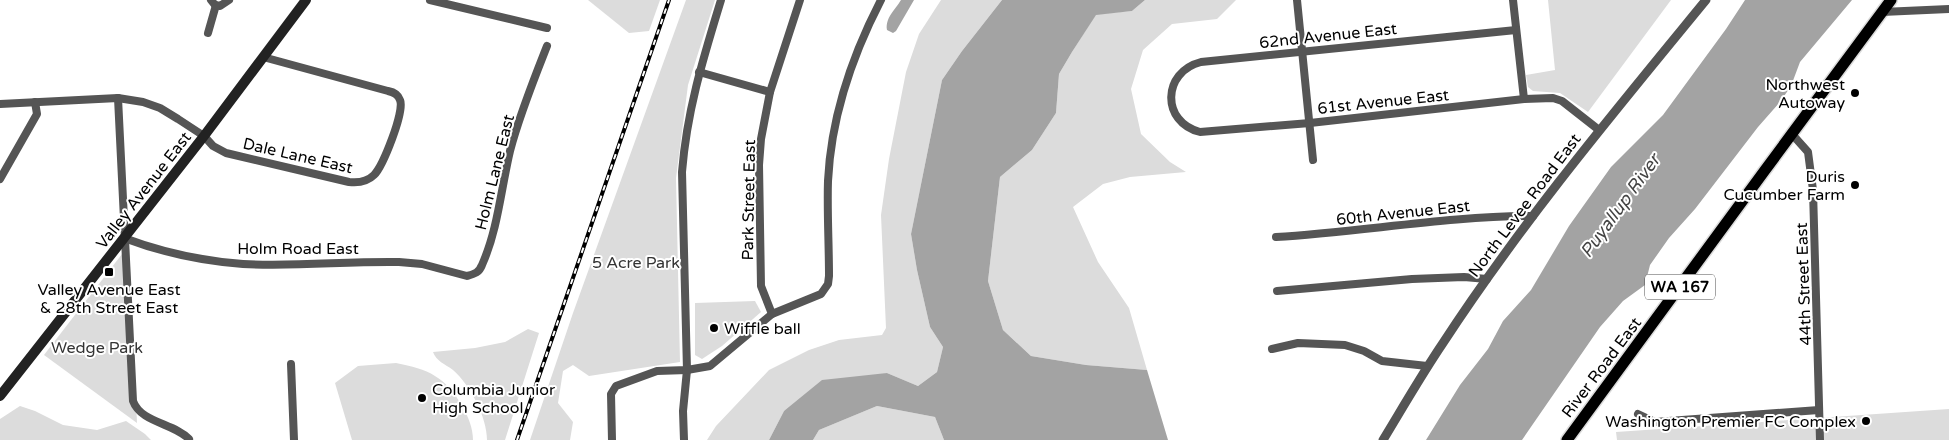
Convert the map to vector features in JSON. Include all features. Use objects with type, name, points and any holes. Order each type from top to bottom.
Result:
[{"type":"main road","name":"Valley Avenue East","points":[[0,396],[204,136],[306,0]]},
{"type":"main road","name":"River Road East","points":[[1567,440],[1710,247],[1791,133],[1892,0]]},
{"type":"street","points":[[208,33],[214,3],[222,6],[229,0]]},
{"type":"street","points":[[430,0],[547,28]]},
{"type":"street","points":[[684,440],[683,411],[687,370],[682,172],[684,142],[698,72],[720,0]]},
{"type":"street","name":"Park Street East","points":[[772,314],[761,286],[759,165],[761,139],[770,92],[800,0]]},
{"type":"street","points":[[612,440],[613,389],[622,382],[657,371],[687,370],[710,366],[772,314],[821,294],[826,290],[829,276],[828,181],[831,148],[838,112],[850,70],[865,30],[881,0]]},
{"type":"street","points":[[1297,0],[1313,160]]},
{"type":"street","points":[[1513,0],[1524,99]]},
{"type":"street","name":"North Levee Road East","points":[[1383,440],[1427,366],[1533,216],[1599,130],[1706,0]]},
{"type":"street","points":[[1882,12],[1949,9]]},
{"type":"street","name":"62nd Avenue East","points":[[1172,105],[1172,90],[1177,77],[1193,64],[1516,30]]},
{"type":"street","name":"Holm Lane East","points":[[474,274],[482,266],[490,242],[502,195],[512,142],[547,46]]},
{"type":"street","name":"Dale Lane East","points":[[204,136],[213,146],[226,153],[345,182],[364,181],[376,173],[382,164],[401,111],[401,103],[397,95],[263,57]]},
{"type":"street","points":[[698,72],[770,92]]},
{"type":"street","points":[[118,98],[133,403],[143,413],[176,428],[189,439]]},
{"type":"street","points":[[0,104],[118,98],[143,102],[160,108],[204,136]]},
{"type":"street","name":"61st Avenue East","points":[[1172,105],[1183,124],[1200,132],[1310,123],[1524,99],[1554,98],[1562,101],[1599,130]]},
{"type":"street","points":[[0,179],[37,114],[35,102]]},
{"type":"street","name":"44th Street East","points":[[1791,133],[1808,152],[1814,190],[1820,440]]},
{"type":"street","name":"60th Avenue East","points":[[1276,237],[1328,234],[1433,222],[1533,216]]},
{"type":"street","name":"Holm Road East","points":[[124,238],[148,247],[221,262],[257,264],[399,262],[422,264],[467,276],[474,274]]},
{"type":"street","points":[[1277,291],[1412,279],[1464,277],[1487,279]]},
{"type":"street","points":[[1272,349],[1298,343],[1345,345],[1364,351],[1382,362],[1427,366]]},
{"type":"street","points":[[291,364],[294,440]]},
{"type":"street","points":[[282,387],[291,387]]},
{"type":"street","points":[[1638,414],[1655,422],[1819,410]]},
{"type":"green space","points":[[588,0],[660,0],[649,31],[629,33]]},
{"type":"green space","name":"5 Acre Park","points":[[686,0],[715,0],[688,85],[676,178],[680,362],[589,376],[573,365],[563,371],[558,403],[573,422],[570,440],[530,440],[573,313]]},
{"type":"green space","points":[[941,0],[1002,0],[942,80],[911,234],[930,327],[943,347],[937,372],[918,386],[887,373],[784,411],[769,440],[707,440],[716,426],[769,370],[809,350],[839,340],[882,335],[886,328],[881,215],[889,159],[906,72],[919,34]]},
{"type":"green space","points":[[1145,0],[1236,0],[1217,19],[1172,24],[1143,50],[1131,89],[1141,134],[1170,162],[1186,172],[1130,177],[1103,184],[1073,207],[1098,262],[1129,308],[1147,370],[1086,365],[1031,356],[1003,330],[988,281],[1000,177],[1032,150],[1056,113],[1059,74],[1096,14],[1132,11]]},
{"type":"green space","points":[[1548,0],[1671,0],[1588,112],[1560,93],[1533,91],[1528,87],[1526,75],[1555,70]]},
{"type":"green space","name":"Wedge Park","points":[[129,245],[137,423],[44,355]]},
{"type":"green space","points":[[755,301],[761,312],[722,346],[702,359],[695,355],[695,303]]},
{"type":"green space","points":[[528,329],[539,333],[505,440],[487,440],[481,412],[471,393],[459,376],[439,360],[433,352],[475,348],[505,342]]},
{"type":"green space","points":[[396,363],[418,368],[443,381],[456,396],[466,414],[473,440],[352,440],[335,383],[358,366]]},
{"type":"green space","points":[[20,406],[63,425],[97,430],[126,421],[151,440],[0,440],[0,419]]},
{"type":"green space","points":[[877,406],[935,417],[944,440],[813,440],[819,430]]},
{"type":"green space","name":"Washington Premier FC Complex","points":[[1949,409],[1949,440],[1617,440],[1616,432]]},
{"type":"water","points":[[901,0],[914,0],[893,33],[887,30],[887,26],[891,14]]},
{"type":"water","points":[[1002,0],[1145,0],[1132,11],[1096,15],[1059,74],[1056,113],[1032,150],[1000,177],[988,281],[1003,330],[1031,356],[1086,365],[1147,370],[1168,440],[944,440],[935,417],[877,406],[819,430],[813,440],[769,440],[784,411],[822,380],[887,373],[918,386],[937,372],[943,347],[930,327],[911,234],[942,80]]},
{"type":"water","name":"Puyallup River","points":[[1745,0],[1852,0],[1800,62],[1791,86],[1780,102],[1758,127],[1695,209],[1669,238],[1650,265],[1645,285],[1623,301],[1600,327],[1522,440],[1426,440],[1460,385],[1488,349],[1503,321],[1531,290],[1569,226],[1611,167],[1663,115]]},
{"type":"railway","points":[[517,440],[669,0]]},
{"type":"place","name":"Northwest Autoway","points":[[1855,93]]},
{"type":"place","name":"Duris Cucumber Farm","points":[[1855,185]]},
{"type":"place","name":"Valley Avenue East & 28th Street East","points":[[109,272]]},
{"type":"place","name":"Wiffle ball","points":[[714,328]]},
{"type":"place","name":"Columbia Junior High School","points":[[422,398]]},
{"type":"place","name":"Washington Premier FC Complex","points":[[1866,421]]}]
